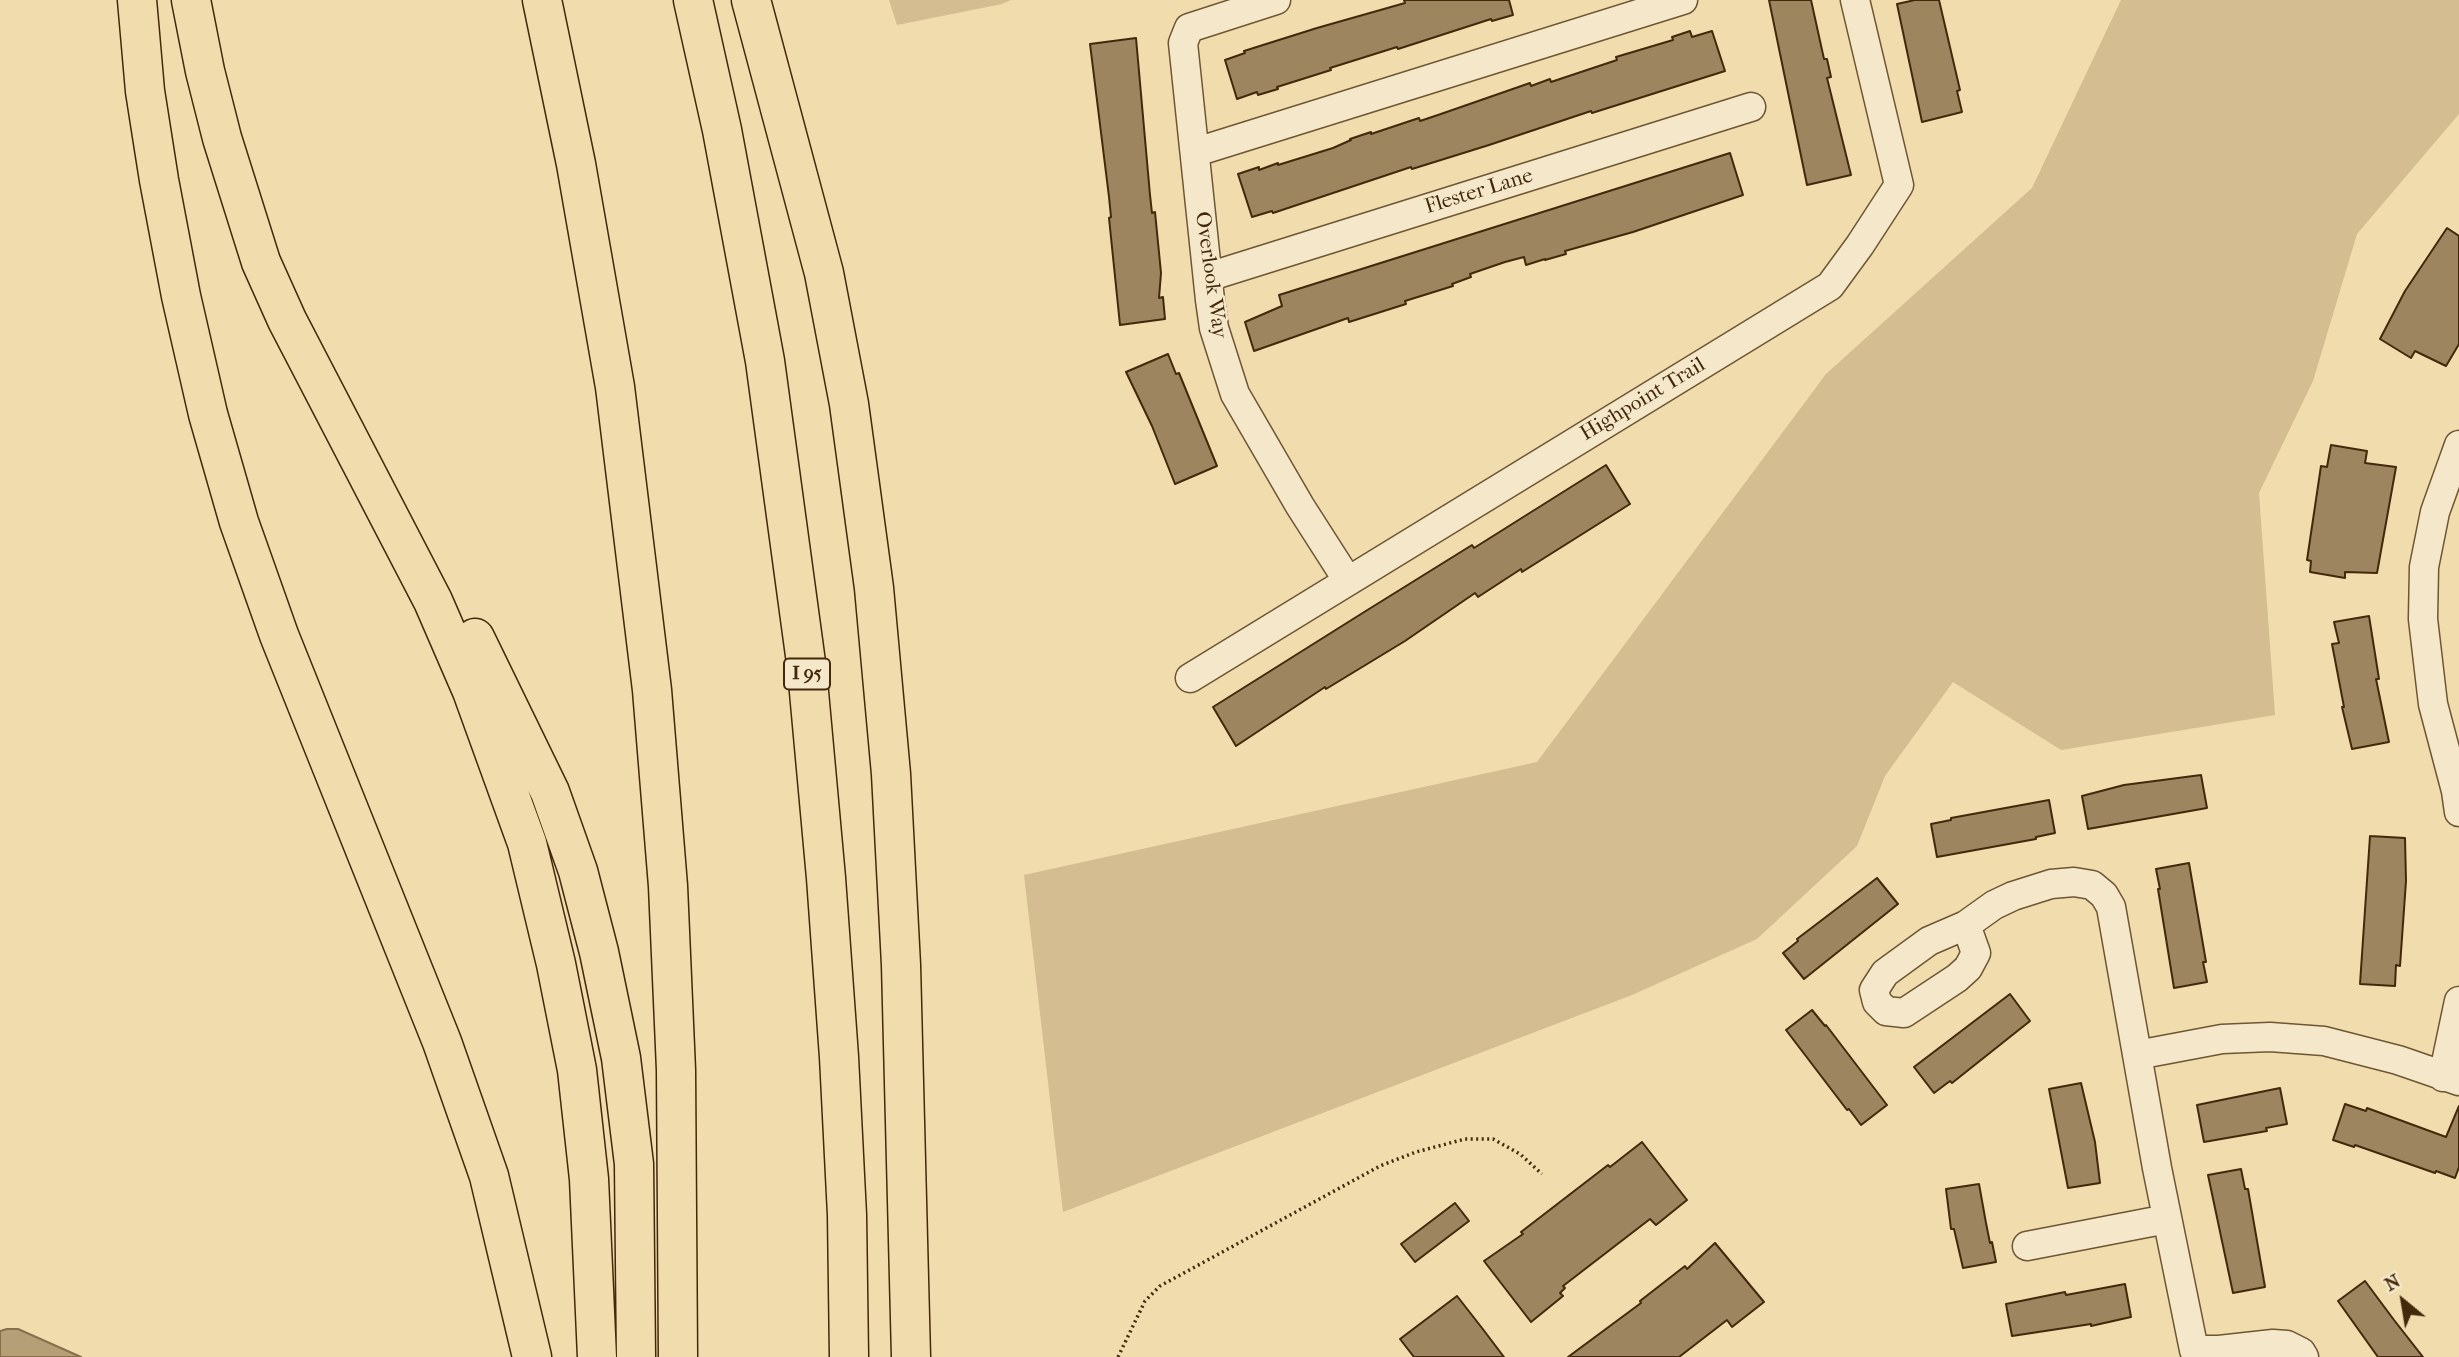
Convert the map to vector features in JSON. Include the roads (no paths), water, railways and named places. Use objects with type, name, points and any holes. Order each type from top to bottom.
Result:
[{"type":"highway","points":[[137,0],[145,91],[181,296],[208,414],[239,522],[279,635],[442,1042],[485,1163],[532,1357]]},
{"type":"highway","points":[[191,0],[205,71],[237,188],[261,262],[287,320],[433,601],[472,691],[527,843],[556,964],[577,1070],[589,1179],[597,1357]]},
{"type":"highway","points":[[542,0],[576,164],[615,387],[652,690],[668,886],[676,1070],[678,1357]]},
{"type":"highway","name":"I 95","points":[[693,0],[722,130],[765,360],[807,670],[839,1057],[847,1215],[849,1357]]},
{"type":"highway","points":[[751,0],[824,273],[849,404],[874,588],[891,774],[901,965],[911,1357]]},
{"type":"highway","points":[[205,71],[250,194],[301,310],[496,680],[550,792],[578,871],[599,952],[621,1058],[632,1151],[636,1357]]},
{"type":"street","name":"Overlook Way","points":[[1276,0],[1189,29],[1183,43],[1214,328],[1235,394],[1300,506],[1348,581]]},
{"type":"street","points":[[1196,152],[1683,0]]},
{"type":"street","name":"Highpoint Trail","points":[[1190,678],[1830,286],[1899,185],[1855,0]]},
{"type":"street","name":"Flester Lane","points":[[1208,277],[1751,107]]},
{"type":"street","points":[[2458,798],[2433,704],[2423,619],[2424,567],[2435,512],[2459,445]]},
{"type":"street","points":[[1966,925],[2012,895],[2051,884],[2074,882],[2092,885],[2104,895],[2111,907],[2167,1219],[2196,1353],[2273,1344],[2287,1345],[2301,1352],[2304,1357]]},
{"type":"street","points":[[2137,1055],[2222,1039],[2270,1037],[2324,1041],[2398,1060],[2451,1079],[2459,1001]]},
{"type":"street","points":[[2028,1246],[2167,1219]]}]
